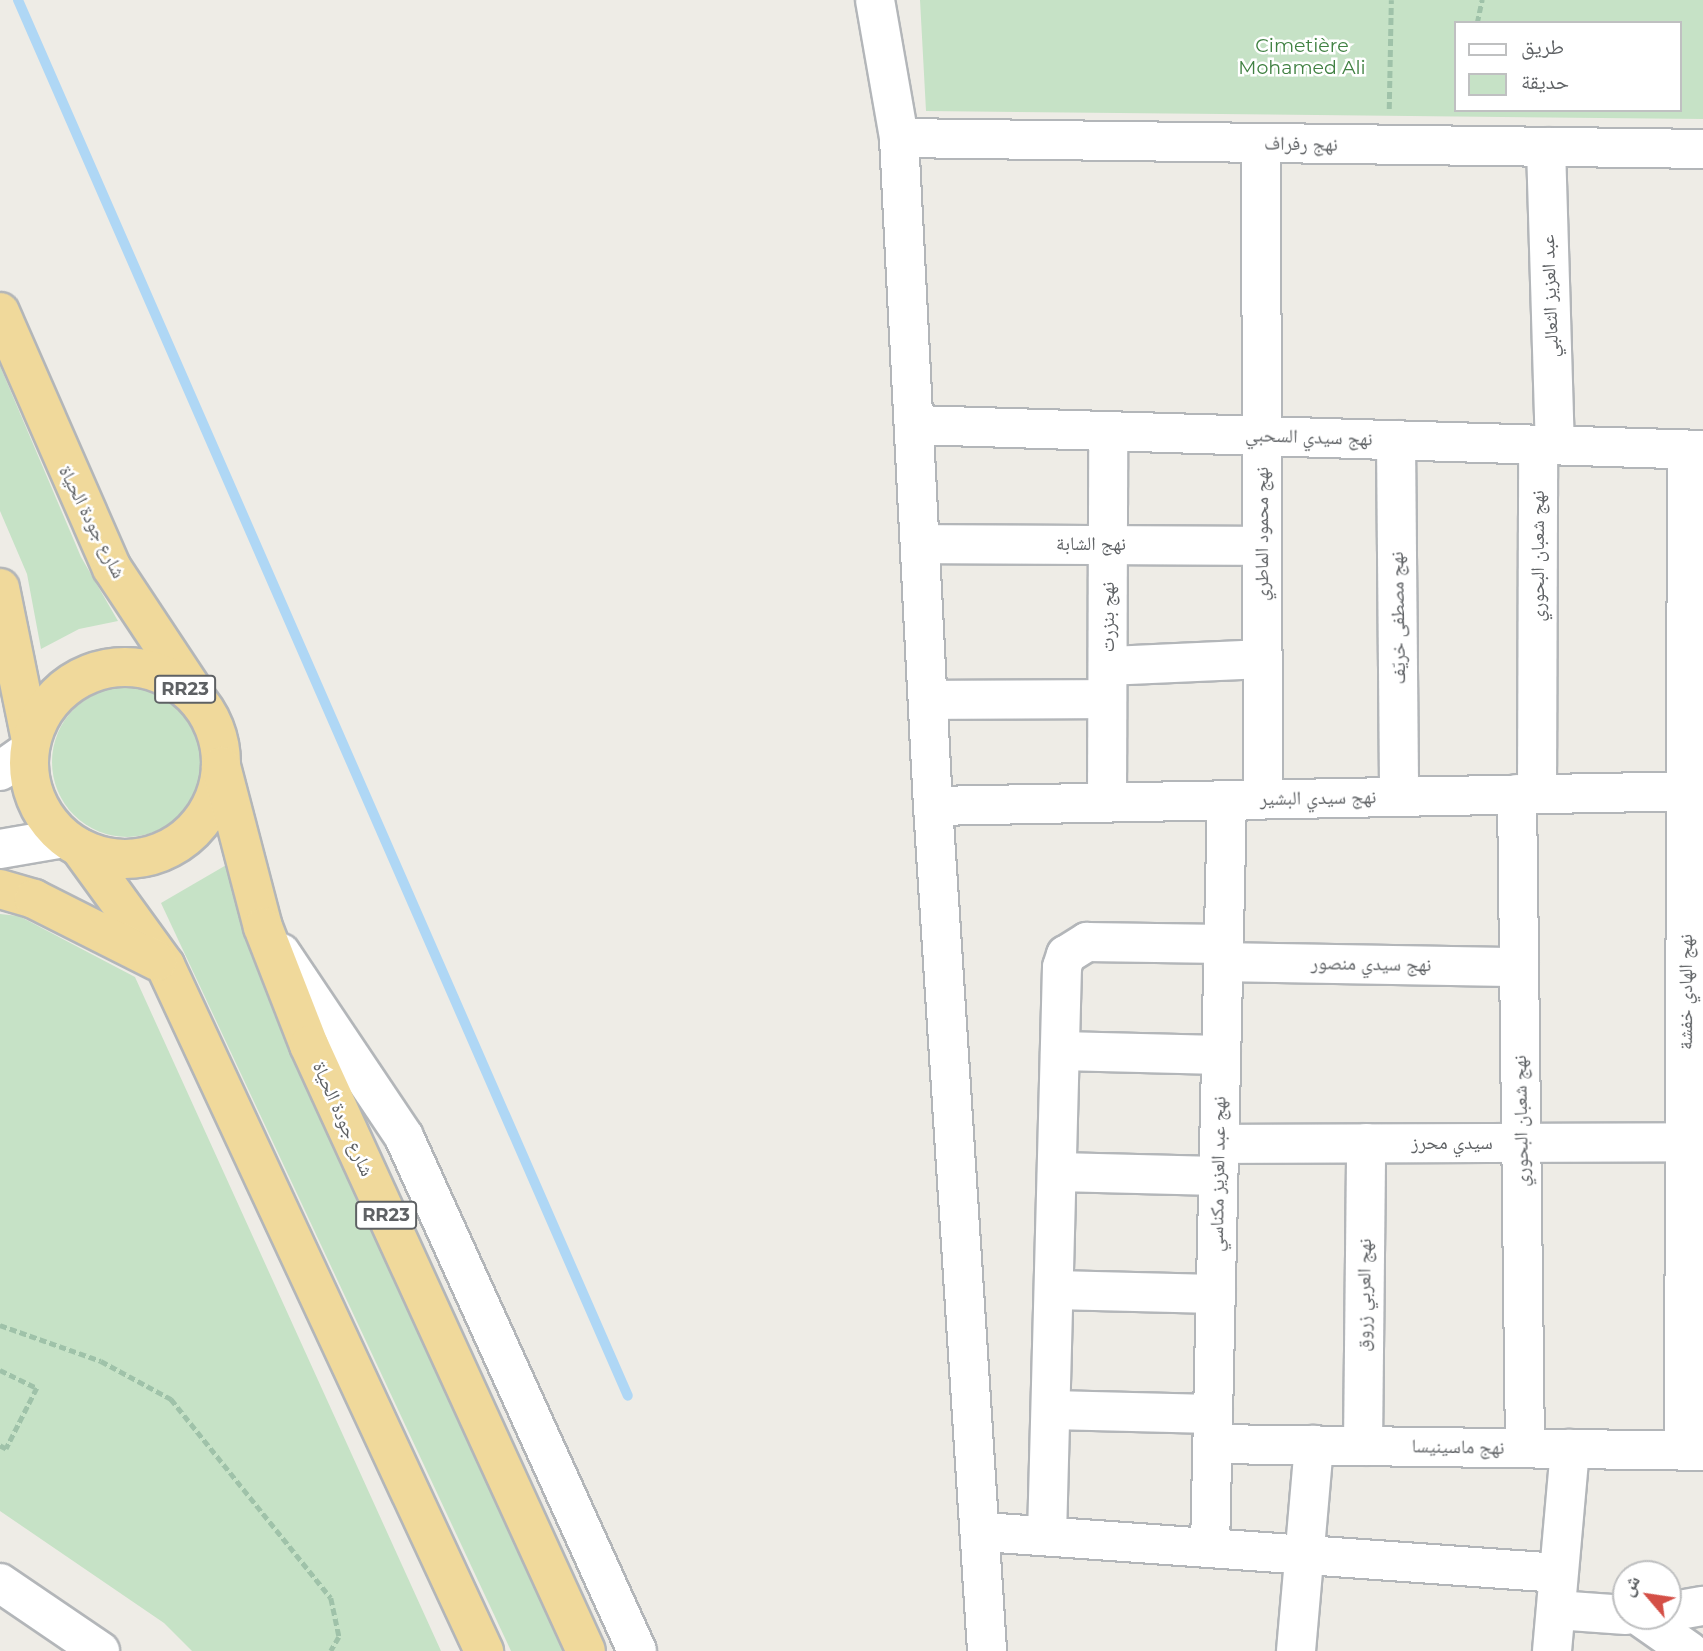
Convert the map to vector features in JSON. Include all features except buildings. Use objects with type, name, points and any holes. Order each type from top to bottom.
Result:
[{"type":"highway","name":"شارع جودة الحياة","points":[[0,312],[112,568],[211,718],[263,927],[309,1045],[586,1651]]},
{"type":"highway","points":[[0,588],[20,754],[34,794],[165,965],[484,1651]]},
{"type":"highway","name":"RR23","points":[[20,754],[61,691],[113,667],[169,677],[211,718]]},
{"type":"highway","name":"شارع جودة الحياة","points":[[72,843],[134,860],[161,853],[204,818],[221,766]]},
{"type":"highway","points":[[0,889],[64,912],[165,965]]},
{"type":"street","points":[[875,0],[899,138],[916,425],[933,806],[984,1532],[987,1651]]},
{"type":"street","name":"نهج رفراف","points":[[899,138],[1703,149]]},
{"type":"street","name":"نهج محمود الماطري","points":[[1245,799],[1262,659],[1261,143]]},
{"type":"street","name":"عبد العزيز الثعالبي","points":[[1546,147],[1547,445]]},
{"type":"street","name":"نهج سيدي السحبي","points":[[916,425],[1695,450]]},
{"type":"street","name":"نهج بنزرت","points":[[1107,802],[1108,431]]},
{"type":"street","name":"نهج مصطفى خريّف","points":[[1396,440],[1399,796]]},
{"type":"street","name":"نهج شعبان البحوري","points":[[1525,1448],[1519,967],[1547,445]]},
{"type":"street","name":"نهج الهادي خفشة","points":[[1694,1451],[1691,1121],[1695,450]]},
{"type":"street","name":"نهج الشابة","points":[[921,544],[1262,547]]},
{"type":"street","points":[[928,700],[1107,683],[1262,659]]},
{"type":"street","name":"نهج سيدي البشير","points":[[933,806],[1695,790]]},
{"type":"street","name":"نهج عبد العزيز مكناسي","points":[[1210,1548],[1224,953],[1245,799]]},
{"type":"street","points":[[0,849],[72,843]]},
{"type":"street","points":[[263,927],[404,1138],[637,1651]]},
{"type":"street","name":"نهج سيدي منصور","points":[[1060,1051],[1062,967],[1066,955],[1087,942],[1224,953],[1519,967]]},
{"type":"street","points":[[1047,1536],[1060,1051],[1221,1055]]},
{"type":"street","name":"سيدي محرز","points":[[1057,1172],[1219,1160],[1366,1143],[1521,1143],[1691,1121]]},
{"type":"street","name":"نهج العربي زروق","points":[[1363,1446],[1366,1143]]},
{"type":"street","points":[[1054,1290],[1216,1294]]},
{"type":"street","name":"نهج ماسينيسا","points":[[1051,1410],[1212,1429],[1314,1445],[1694,1451]]},
{"type":"street","points":[[1296,1651],[1314,1445]]},
{"type":"street","points":[[1552,1651],[1570,1449]]},
{"type":"street","points":[[984,1532],[1559,1573]]},
{"type":"street","points":[[0,1583],[100,1651]]},
{"type":"street","points":[[1682,1610],[1703,1606]]},
{"type":"street","points":[[1556,1610],[1612,1614]]},
{"type":"street","points":[[1659,1630],[1689,1651]]},
{"type":"path","points":[[1389,145],[1391,0]]},
{"type":"path","points":[[1477,21],[1482,0]]},
{"type":"path","points":[[0,1325],[101,1362],[171,1399],[331,1598],[339,1637],[331,1651]]},
{"type":"path","points":[[0,1370],[37,1388],[6,1450],[0,1446]]},
{"type":"green space","name":"Cimetière Mohamed Ali","points":[[920,0],[1703,0],[1703,119],[926,111]]},
{"type":"green space","points":[[0,366],[81,557],[118,621],[79,629],[41,649],[27,574],[0,511]]},
{"type":"green space","points":[[127,687],[156,693],[180,709],[196,733],[202,762],[196,791],[180,815],[156,831],[127,837],[98,831],[74,815],[58,791],[52,762],[58,733],[74,709],[98,693]]},
{"type":"green space","points":[[228,864],[573,1651],[511,1651],[161,903]]},
{"type":"green space","points":[[0,914],[19,916],[135,977],[441,1651],[192,1651],[164,1623],[0,1511]]},
{"type":"waterway","points":[[18,0],[628,1396]]}]
